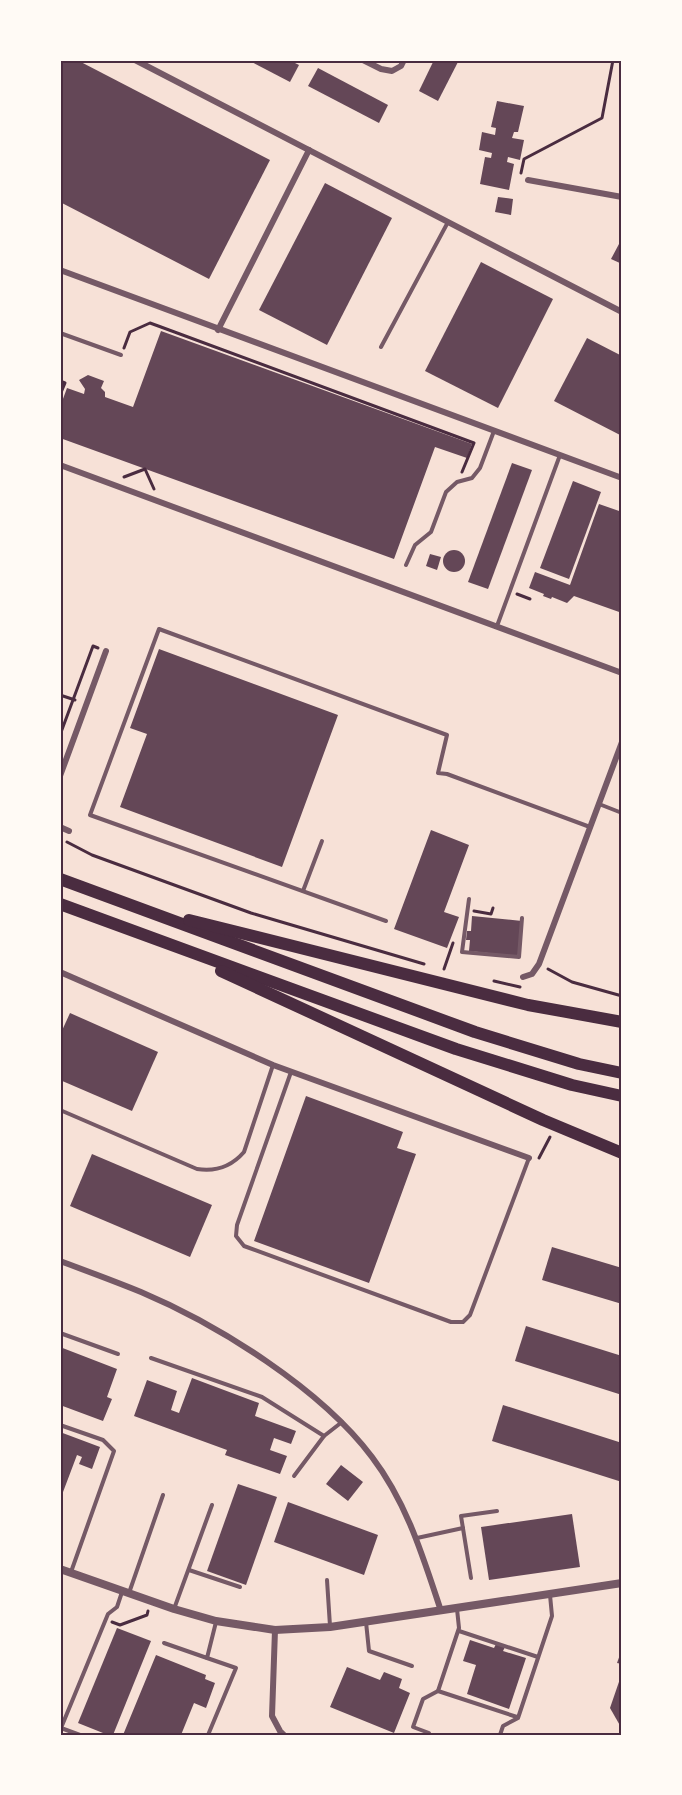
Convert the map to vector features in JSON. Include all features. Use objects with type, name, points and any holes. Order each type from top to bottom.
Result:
[{"type":"highway","points":[[60,879],[475,1032],[579,1064],[622,1073]]},
{"type":"highway","points":[[124,903],[528,1005],[622,1022]]},
{"type":"highway","points":[[60,904],[456,1049],[572,1085],[622,1096]]},
{"type":"highway","points":[[141,933],[532,1115],[622,1153]]},
{"type":"street","points":[[135,60],[622,312]]},
{"type":"street","points":[[363,60],[381,69],[392,71],[401,66],[404,60]]},
{"type":"street","points":[[218,330],[309,150]]},
{"type":"street","points":[[528,180],[622,196]]},
{"type":"street","points":[[60,270],[622,478]]},
{"type":"street","points":[[60,465],[622,673]]},
{"type":"street","points":[[60,776],[106,651]]},
{"type":"street","points":[[523,977],[532,974],[539,964],[622,742]]},
{"type":"street","points":[[60,827],[69,831]]},
{"type":"street","points":[[60,972],[273,1065],[529,1158]]},
{"type":"street","points":[[60,1261],[142,1293],[219,1332],[286,1376],[343,1422],[373,1458],[398,1499],[417,1538],[441,1611]]},
{"type":"street","points":[[60,1569],[216,1622],[275,1630],[330,1627],[622,1583]]},
{"type":"street","points":[[275,1630],[272,1716],[280,1731],[285,1735]]},
{"type":"lane","points":[[381,347],[448,222]]},
{"type":"lane","points":[[60,333],[121,356]]},
{"type":"lane","points":[[406,565],[415,545],[431,532],[446,492],[457,482],[472,478],[480,468],[494,430]]},
{"type":"lane","points":[[497,626],[560,455]]},
{"type":"lane","points":[[386,921],[90,815],[159,629],[447,735],[438,773],[447,774],[590,827]]},
{"type":"lane","points":[[599,804],[622,813]]},
{"type":"lane","points":[[303,891],[322,841]]},
{"type":"lane","points":[[469,899],[462,952],[519,957],[522,918]]},
{"type":"lane","points":[[60,1110],[196,1169],[211,1171],[227,1167],[244,1152],[273,1065]]},
{"type":"lane","points":[[292,1072],[237,1225],[236,1236],[243,1246],[451,1322],[463,1322],[470,1315],[529,1158]]},
{"type":"lane","points":[[60,1333],[118,1354]]},
{"type":"lane","points":[[151,1358],[262,1397],[324,1436]]},
{"type":"lane","points":[[294,1476],[324,1436],[343,1422]]},
{"type":"lane","points":[[60,1425],[103,1440],[114,1450],[71,1573]]},
{"type":"lane","points":[[80,1735],[61,1728],[105,1620],[126,1593],[163,1495]]},
{"type":"lane","points":[[174,1609],[212,1505]]},
{"type":"lane","points":[[471,1578],[461,1516],[497,1511]]},
{"type":"lane","points":[[417,1538],[463,1528]]},
{"type":"lane","points":[[189,1570],[240,1587]]},
{"type":"lane","points":[[327,1580],[330,1627]]},
{"type":"lane","points":[[500,1735],[504,1726],[518,1718],[552,1616],[550,1594]]},
{"type":"lane","points":[[429,1735],[413,1727],[423,1699],[438,1691],[459,1631],[457,1608]]},
{"type":"lane","points":[[207,1658],[216,1622]]},
{"type":"lane","points":[[366,1622],[369,1651],[412,1666]]},
{"type":"lane","points":[[459,1631],[538,1657]]},
{"type":"lane","points":[[164,1644],[236,1668],[208,1735]]},
{"type":"lane","points":[[438,1691],[518,1718]]},
{"type":"path","points":[[528,180],[520,179],[524,159],[602,118],[614,60]]},
{"type":"path","points":[[121,356],[130,333],[150,323],[474,443],[457,482]]},
{"type":"path","points":[[60,381],[64,383],[60,395]]},
{"type":"path","points":[[109,483],[145,469],[159,502]]},
{"type":"path","points":[[510,592],[530,599]]},
{"type":"path","points":[[60,735],[93,646],[106,651]]},
{"type":"path","points":[[60,694],[87,705]]},
{"type":"path","points":[[69,831],[65,841],[92,855],[251,913],[433,966]]},
{"type":"path","points":[[539,964],[572,982],[622,996]]},
{"type":"path","points":[[487,980],[520,987],[523,977]]},
{"type":"path","points":[[529,1158],[538,1158],[551,1136]]},
{"type":"path","points":[[105,1620],[120,1625],[147,1615],[152,1602]]},
{"type":"building","points":[[60,60],[77,60],[270,160],[209,279],[60,202]]},
{"type":"building","points":[[248,60],[289,60],[299,65],[290,82]]},
{"type":"building","points":[[434,60],[459,60],[438,101],[419,91]]},
{"type":"building","points":[[318,68],[388,105],[379,123],[308,86]]},
{"type":"building","points":[[497,101],[524,106],[518,132],[514,132],[512,138],[524,140],[520,160],[508,157],[507,162],[514,164],[509,190],[480,184],[485,157],[491,158],[492,153],[479,150],[482,132],[495,135],[496,128],[491,127]]},
{"type":"building","points":[[325,183],[392,218],[327,345],[259,310]]},
{"type":"building","points":[[498,197],[513,199],[511,215],[495,212]]},
{"type":"building","points":[[619,244],[622,245],[622,264],[611,259]]},
{"type":"building","points":[[481,262],[553,299],[498,408],[425,371]]},
{"type":"building","points":[[161,331],[472,444],[467,458],[435,447],[394,559],[60,438],[60,407],[67,388],[84,394],[85,389],[79,380],[88,375],[104,381],[101,388],[105,392],[105,397],[133,407]]},
{"type":"building","points":[[587,338],[622,356],[622,436],[554,401]]},
{"type":"building","points":[[512,463],[532,470],[488,589],[468,582]]},
{"type":"building","points":[[573,481],[601,492],[569,579],[540,568]]},
{"type":"building","points":[[599,504],[622,512],[622,613],[574,596],[567,603],[552,597],[551,599],[529,588],[535,572],[570,585]]},
{"type":"building","points":[[454,550],[462,553],[465,561],[462,569],[454,572],[446,569],[443,561],[446,553]]},
{"type":"building","points":[[430,554],[441,557],[437,570],[426,566]]},
{"type":"building","points":[[159,649],[338,715],[282,867],[120,807],[147,734],[130,728]]},
{"type":"building","points":[[431,830],[469,845],[444,912],[459,917],[447,948],[394,929]]},
{"type":"building","points":[[472,916],[522,921],[518,956],[469,951],[470,940],[466,940],[467,931],[471,931]]},
{"type":"building","points":[[70,1013],[158,1052],[132,1111],[60,1080],[60,1035]]},
{"type":"building","points":[[306,1096],[403,1132],[397,1148],[416,1154],[369,1283],[254,1241]]},
{"type":"building","points":[[92,1154],[212,1205],[190,1257],[70,1206]]},
{"type":"building","points":[[552,1247],[622,1268],[622,1304],[542,1280]]},
{"type":"building","points":[[526,1326],[622,1356],[622,1395],[515,1361]]},
{"type":"building","points":[[60,1347],[117,1369],[107,1397],[112,1399],[103,1421],[60,1405]]},
{"type":"building","points":[[192,1378],[259,1403],[255,1416],[296,1431],[291,1444],[274,1438],[270,1450],[287,1456],[280,1474],[225,1455],[227,1450],[134,1416],[147,1380],[177,1391],[171,1410],[179,1413]]},
{"type":"building","points":[[503,1405],[622,1443],[622,1482],[492,1441]]},
{"type":"building","points":[[60,1432],[100,1447],[92,1469],[79,1464],[82,1457],[77,1455],[60,1500]]},
{"type":"building","points":[[341,1465],[363,1482],[348,1501],[326,1484]]},
{"type":"building","points":[[238,1484],[277,1497],[246,1585],[207,1571]]},
{"type":"building","points":[[288,1502],[378,1535],[364,1575],[274,1542]]},
{"type":"building","points":[[572,1514],[580,1567],[489,1580],[481,1527]]},
{"type":"building","points":[[117,1628],[151,1641],[113,1735],[108,1735],[78,1723]]},
{"type":"building","points":[[470,1640],[494,1648],[496,1644],[505,1647],[503,1651],[526,1658],[509,1709],[467,1694],[476,1665],[463,1661]]},
{"type":"building","points":[[622,1649],[622,1664],[617,1663]]},
{"type":"building","points":[[156,1655],[206,1675],[205,1679],[215,1683],[206,1708],[194,1703],[181,1735],[123,1735]]},
{"type":"building","points":[[347,1667],[380,1680],[384,1672],[402,1679],[399,1688],[410,1693],[394,1733],[330,1707]]},
{"type":"building","points":[[622,1673],[622,1729],[610,1708]]}]
